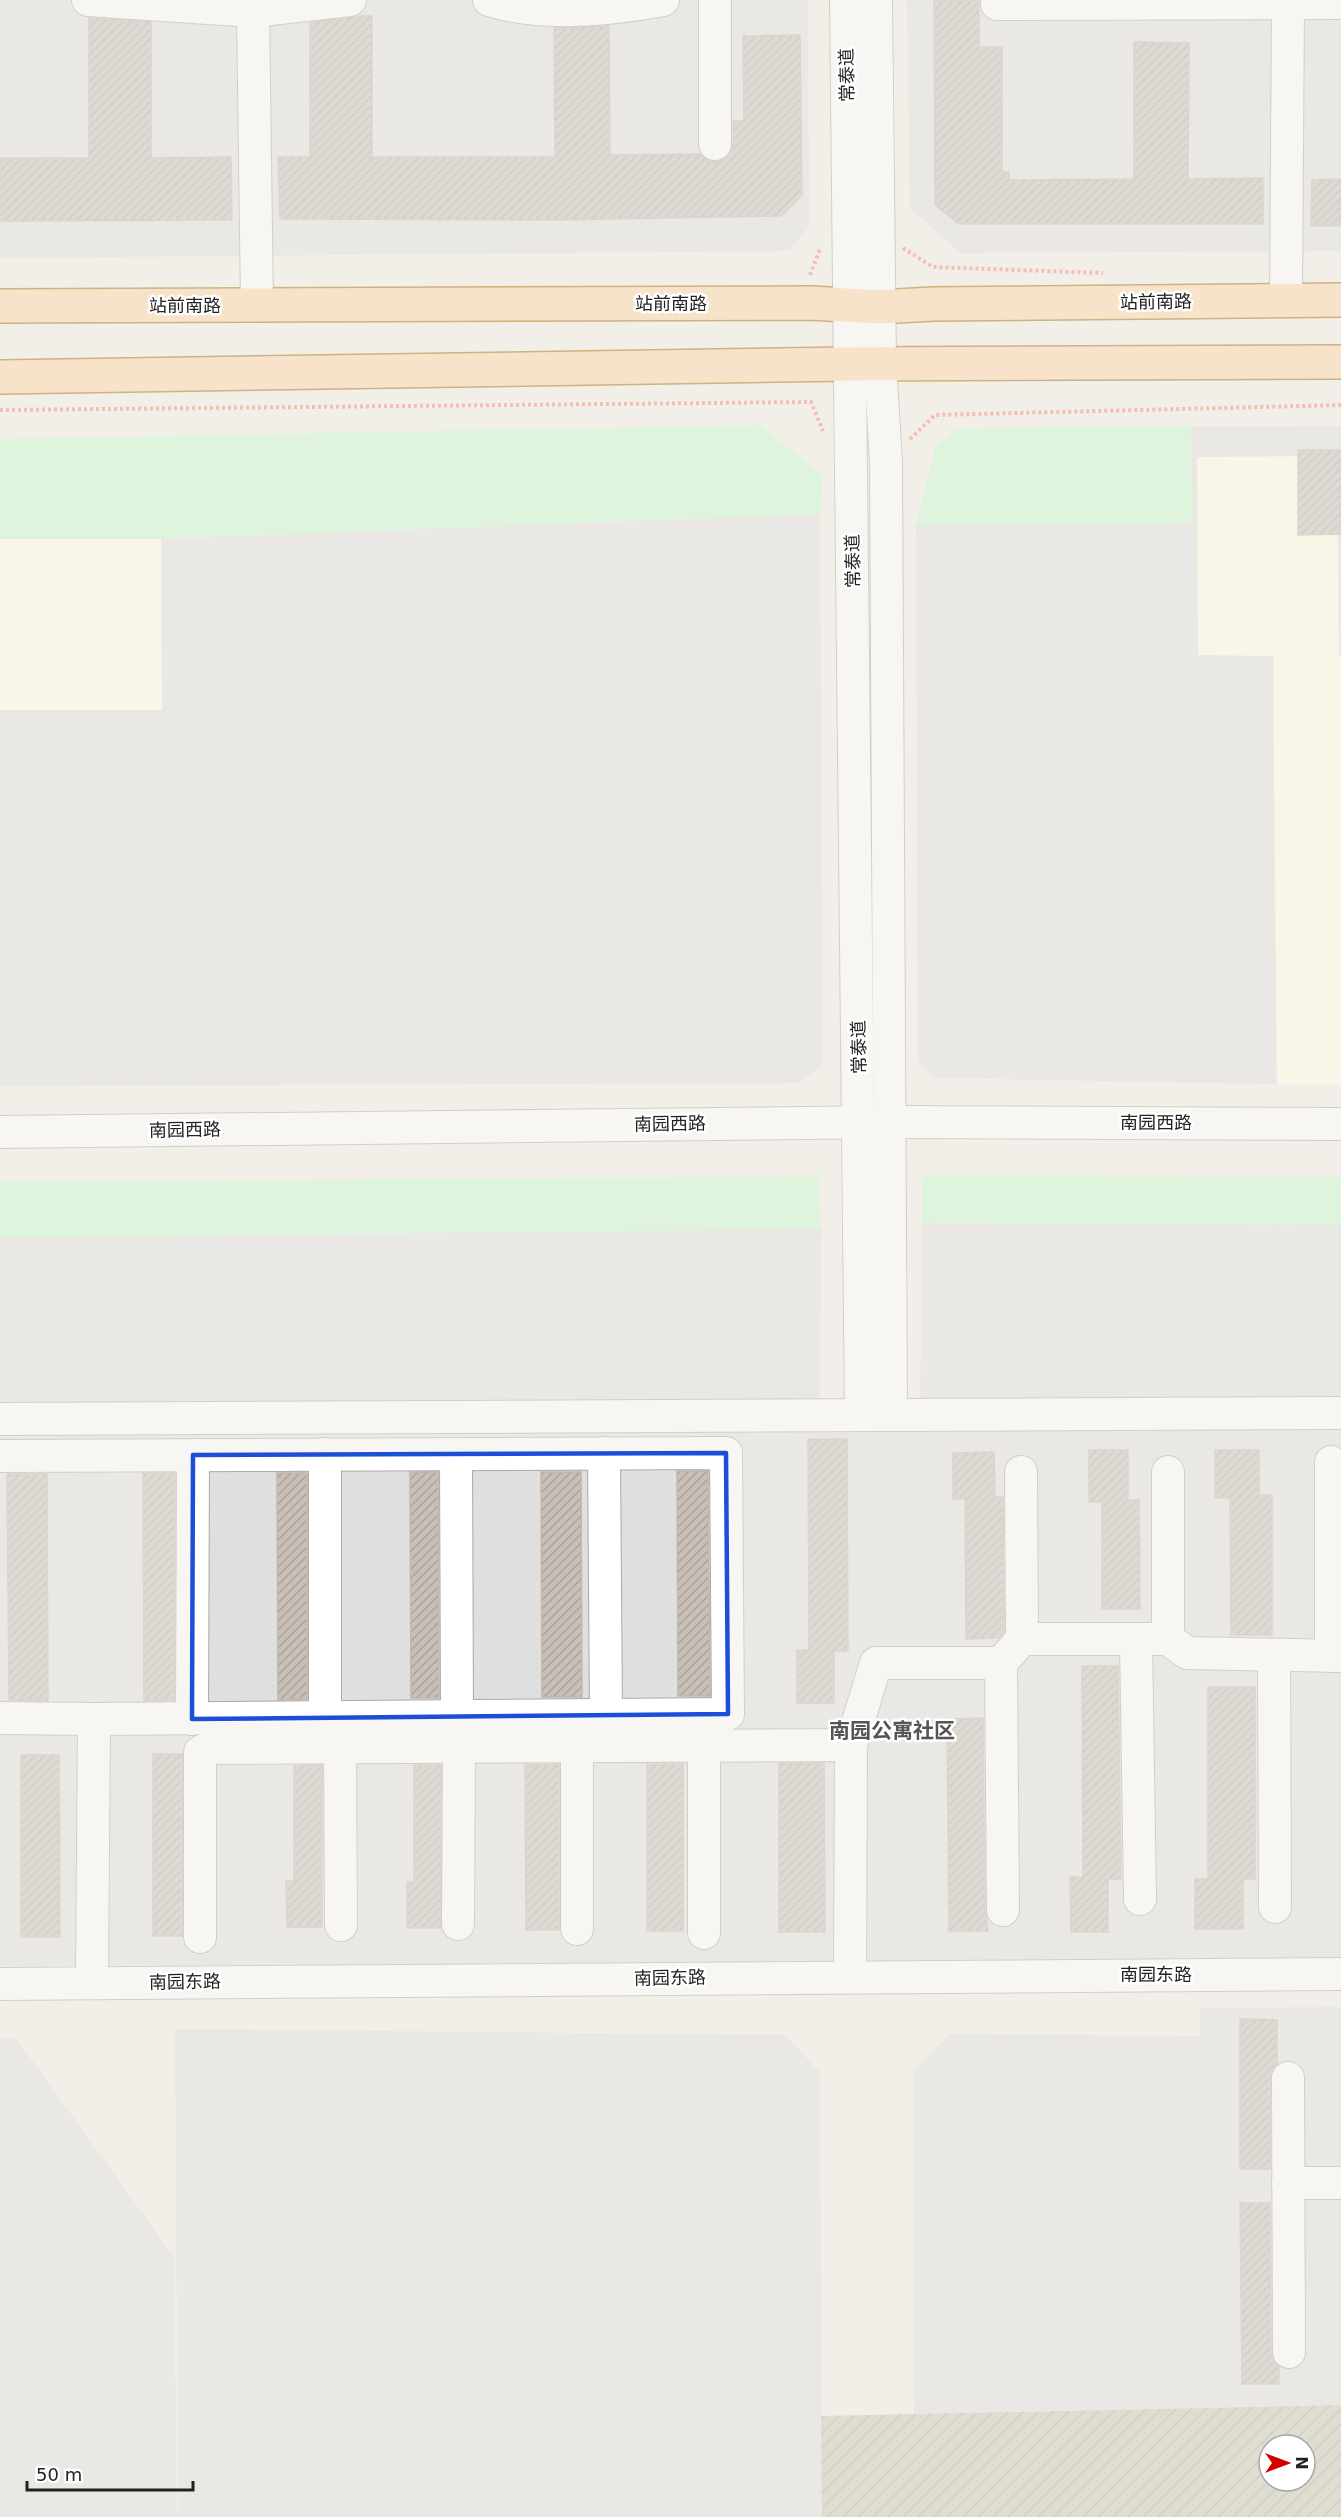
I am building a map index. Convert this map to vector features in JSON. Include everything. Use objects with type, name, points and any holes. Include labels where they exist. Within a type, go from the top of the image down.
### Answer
[{"type":"main road","name":"站前南路","points":[[0,306],[811,303],[863,306],[1341,300]]},
{"type":"main road","points":[[0,377],[865,364],[1341,362]]},
{"type":"street","points":[[88,0],[253,11],[350,0]]},
{"type":"street","points":[[489,0],[504,5],[565,10],[663,0]]},
{"type":"street","points":[[715,0],[715,144]]},
{"type":"street","name":"常泰道","points":[[846,0],[849,234],[863,306],[865,364],[859,1122],[876,1415]]},
{"type":"street","name":"常泰道","points":[[863,306],[879,232],[876,0]]},
{"type":"street","points":[[997,0],[997,4],[1341,3]]},
{"type":"street","points":[[1286,300],[1288,3]]},
{"type":"street","points":[[253,11],[257,305]]},
{"type":"street","name":"常泰道","points":[[865,364],[886,462],[890,1122],[876,1415]]},
{"type":"street","name":"南园西路","points":[[0,1132],[859,1122],[1341,1124]]},
{"type":"street","points":[[0,1419],[1341,1413]]},
{"type":"street","points":[[604,1453],[606,1715]]},
{"type":"street","points":[[0,1456],[726,1453],[728,1714],[606,1715],[340,1746],[208,1748],[200,1752],[200,1937]]},
{"type":"street","points":[[325,1454],[325,1717]]},
{"type":"street","points":[[456,1454],[458,1924]]},
{"type":"street","points":[[192,1719],[193,1455]]},
{"type":"street","points":[[1022,1639],[1168,1639],[1187,1653],[1336,1656],[1331,1462]]},
{"type":"street","points":[[1003,1910],[1000,1663],[1022,1639],[1021,1472]]},
{"type":"street","points":[[1168,1472],[1168,1639]]},
{"type":"street","points":[[1136,1639],[1140,1899]]},
{"type":"street","points":[[1274,1655],[1275,1907]]},
{"type":"street","points":[[850,1976],[851,1745],[876,1664],[1000,1663]]},
{"type":"street","points":[[0,1718],[325,1717],[577,1746],[851,1745]]},
{"type":"street","points":[[93,1983],[94,1719]]},
{"type":"street","points":[[340,1746],[340,1925]]},
{"type":"street","points":[[577,1746],[577,1929]]},
{"type":"street","points":[[704,1746],[704,1933]]},
{"type":"street","name":"南园东路","points":[[0,1984],[1341,1974]]},
{"type":"street","points":[[1288,2078],[1288,2352]]},
{"type":"street","points":[[1288,2183],[1341,2183]]},
{"type":"path","points":[[879,232],[933,267],[1110,273]]},
{"type":"path","points":[[0,410],[811,402],[827,442]]},
{"type":"path","points":[[886,462],[935,416],[1341,405]]},
{"type":"highlighted area","points":[[726,1453],[728,1714],[192,1719],[193,1455]]},
{"type":"shaded area","points":[[0,0],[808,0],[809,227],[789,251],[0,258]]},
{"type":"shaded area","points":[[907,0],[1341,0],[1341,251],[960,253],[910,208]]},
{"type":"shaded area","points":[[1341,426],[1341,656],[1273,656],[1277,1084],[935,1078],[918,1061],[916,525],[1190,523],[1191,427]]},
{"type":"shaded area","points":[[1337,456],[1339,655],[1341,656],[1341,1085],[1277,1084],[1273,656],[1198,655],[1197,457]]},
{"type":"shaded area","points":[[820,514],[823,1064],[799,1083],[0,1086],[0,710],[161,710],[161,539]]},
{"type":"shaded area","points":[[0,539],[161,539],[162,710],[0,710]]},
{"type":"shaded area","points":[[922,1223],[1341,1225],[1341,1960],[0,1966],[0,1237],[821,1229],[820,1430],[920,1427]]},
{"type":"shaded area","points":[[1341,2007],[1341,2405],[914,2414],[913,2072],[950,2034],[1200,2036],[1200,2008]]},
{"type":"shaded area","points":[[175,2029],[785,2035],[820,2072],[822,2517],[178,2517]]},
{"type":"shaded area","points":[[0,2038],[16,2038],[174,2257],[177,2517],[0,2517]]},
{"type":"shaded area","points":[[1341,2405],[1341,2517],[822,2517],[821,2416]]},
{"type":"green space","points":[[760,425],[823,476],[820,514],[161,539],[0,539],[0,439]]},
{"type":"green space","points":[[1191,426],[1192,523],[916,525],[936,447],[957,428]]},
{"type":"green space","points":[[923,1175],[1341,1177],[1341,1225],[922,1223]]},
{"type":"green space","points":[[819,1176],[821,1229],[0,1238],[0,1182]]},
{"type":"building","points":[[979,0],[979,47],[1002,47],[1002,172],[1009,172],[1009,180],[1134,179],[1134,42],[1189,43],[1188,179],[1263,178],[1263,224],[959,224],[935,205],[934,1]]},
{"type":"building","points":[[372,16],[372,157],[555,157],[554,28],[609,26],[610,155],[700,154],[714,162],[723,160],[730,153],[733,145],[733,121],[744,121],[743,36],[800,35],[802,195],[781,216],[557,220],[280,219],[278,157],[310,157],[310,23]]},
{"type":"building","points":[[89,18],[151,22],[151,158],[231,157],[232,220],[0,221],[0,158],[89,158]]},
{"type":"building","points":[[1341,179],[1341,226],[1311,226],[1312,180]]},
{"type":"building","points":[[1298,450],[1341,450],[1341,534],[1298,535]]},
{"type":"building","points":[[808,1439],[847,1439],[848,1651],[834,1651],[834,1703],[797,1703],[797,1650],[809,1650]]},
{"type":"building","points":[[1089,1450],[1128,1450],[1128,1500],[1139,1500],[1140,1609],[1102,1609],[1102,1502],[1089,1502]]},
{"type":"building","points":[[1215,1450],[1259,1450],[1259,1495],[1272,1495],[1272,1635],[1231,1635],[1230,1498],[1215,1498]]},
{"type":"building","points":[[994,1452],[995,1497],[1003,1497],[1004,1632],[999,1638],[966,1639],[965,1499],[953,1499],[953,1453]]},
{"type":"building","points":[[677,1471],[708,1471],[710,1696],[678,1696]]},
{"type":"building","points":[[410,1472],[438,1472],[439,1698],[411,1698]]},
{"type":"building","points":[[541,1472],[581,1472],[582,1697],[542,1697]]},
{"type":"building","points":[[143,1473],[175,1473],[174,1700],[144,1701]]},
{"type":"building","points":[[277,1473],[307,1473],[307,1699],[278,1700]]},
{"type":"building","points":[[7,1474],[47,1474],[48,1701],[9,1700]]},
{"type":"building","points":[[1082,1666],[1118,1666],[1121,1879],[1108,1879],[1108,1932],[1071,1932],[1070,1877],[1083,1877]]},
{"type":"building","points":[[1208,1687],[1255,1687],[1255,1879],[1243,1879],[1243,1929],[1195,1929],[1195,1879],[1208,1879]]},
{"type":"building","points":[[983,1718],[985,1910],[988,1931],[949,1931],[947,1719]]},
{"type":"building","points":[[153,1754],[182,1754],[182,1936],[153,1936]]},
{"type":"building","points":[[21,1755],[59,1755],[60,1937],[21,1937]]},
{"type":"building","points":[[779,1763],[824,1763],[825,1932],[779,1932]]},
{"type":"building","points":[[559,1764],[559,1930],[526,1930],[525,1765]]},
{"type":"building","points":[[647,1764],[683,1764],[683,1931],[647,1931]]},
{"type":"building","points":[[322,1765],[322,1927],[287,1927],[286,1881],[294,1881],[294,1766]]},
{"type":"building","points":[[414,1765],[441,1765],[441,1928],[407,1928],[407,1882],[414,1882]]},
{"type":"building","points":[[1240,2019],[1277,2020],[1277,2064],[1270,2078],[1270,2169],[1240,2169]]},
{"type":"building","points":[[1240,2203],[1270,2203],[1271,2352],[1273,2361],[1279,2367],[1279,2384],[1242,2384]]},
{"type":"district","name":"南园公寓社区","points":[[892,1731]]}]
